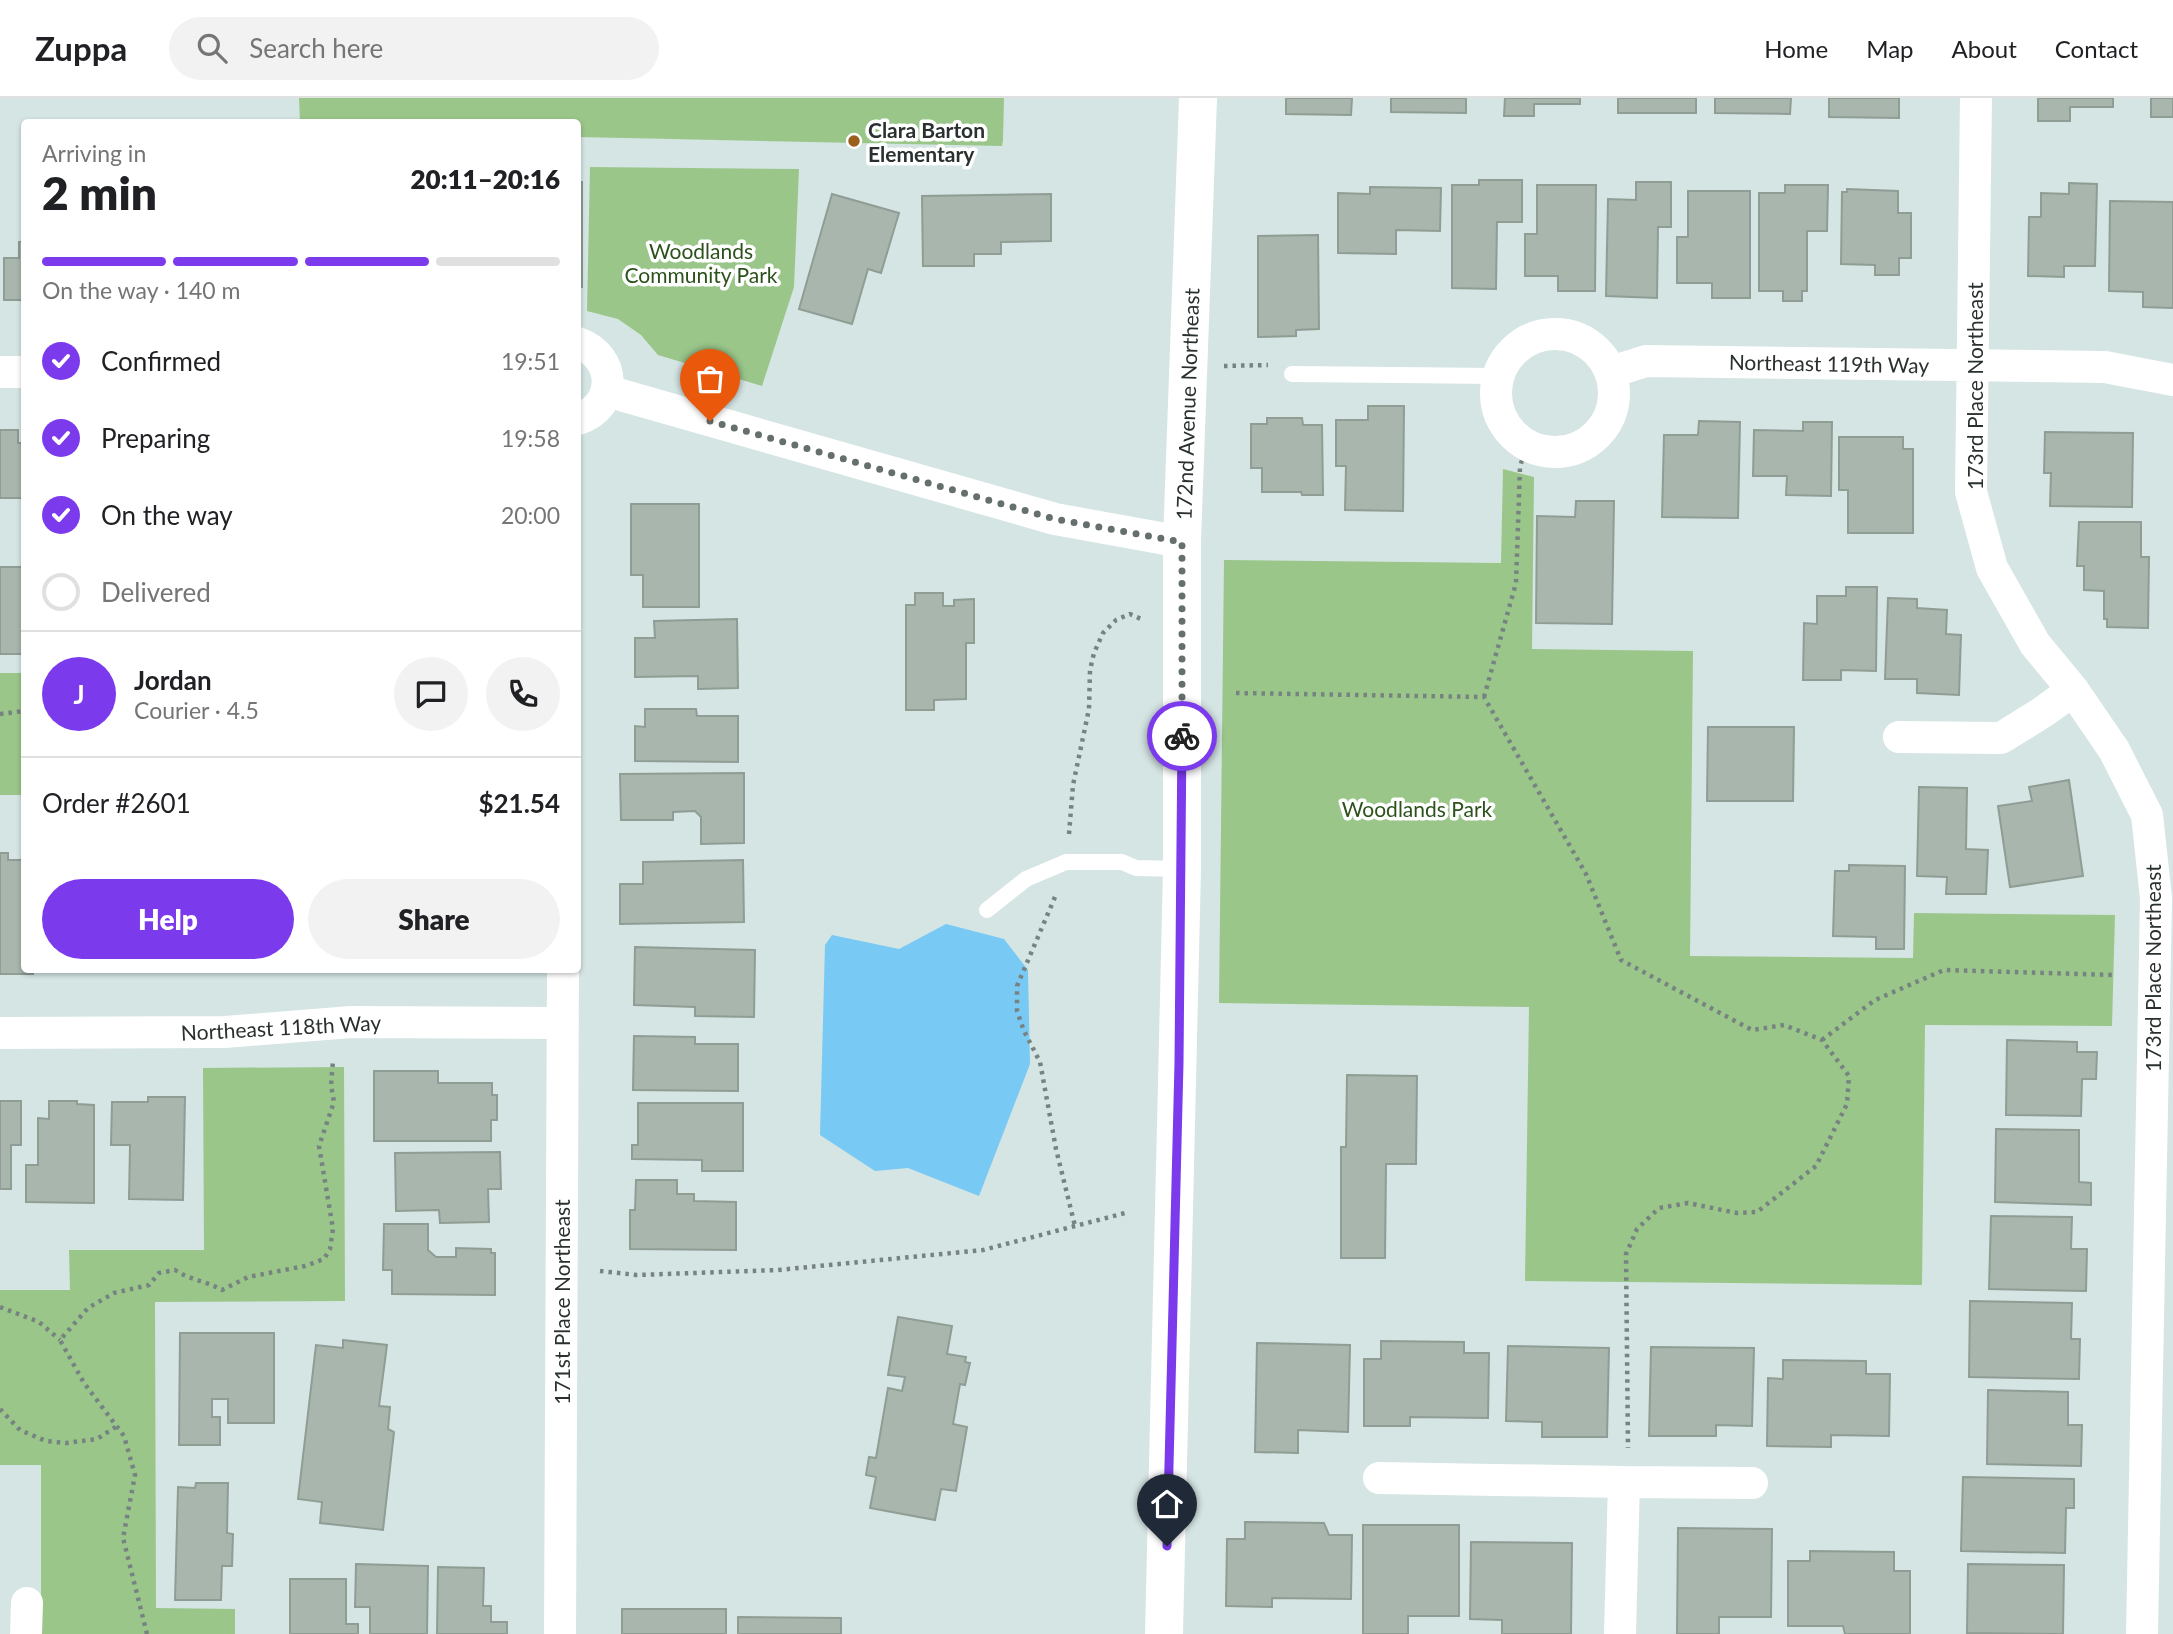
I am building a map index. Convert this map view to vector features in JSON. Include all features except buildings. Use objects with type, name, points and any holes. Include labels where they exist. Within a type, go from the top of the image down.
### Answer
[{"type":"street","name":"172nd Avenue Northeast","points":[[1164,1634],[1182,869],[1182,542],[1198,98]]},
{"type":"street","name":"173rd Place Northeast","points":[[1976,98],[1971,492],[1992,568],[2035,644],[2073,690],[2114,750],[2147,815],[2156,898],[2162,1166],[2142,1634]]},
{"type":"street","points":[[1553,333],[1572,335],[1589,344],[1602,356],[1611,372],[1615,392],[1612,412],[1602,430],[1586,444],[1567,452],[1546,452],[1526,445],[1510,432],[1500,414],[1496,394],[1498,376],[1506,359],[1519,345],[1535,337],[1553,333]]},
{"type":"street","points":[[581,344],[598,355],[605,366],[608,379],[607,391],[601,403],[581,418]]},
{"type":"street","name":"Northeast 119th Way","points":[[1611,372],[1646,361],[1973,365],[2105,367],[2173,380]]},
{"type":"street","points":[[0,372],[21,372]]},
{"type":"street","points":[[607,391],[1055,519],[1182,542]]},
{"type":"street","points":[[1899,737],[2001,738],[2073,690]]},
{"type":"street","name":"171st Place Northeast","points":[[560,1634],[563,973]]},
{"type":"street","name":"Northeast 118th Way","points":[[0,1033],[225,1032],[351,1022],[563,1023]]},
{"type":"street","points":[[1379,1478],[1752,1483]]},
{"type":"street","points":[[1620,1634],[1624,1482]]},
{"type":"lane","points":[[1292,374],[1498,376]]},
{"type":"lane","points":[[986,910],[1026,879],[1066,862],[1122,862],[1136,868],[1182,869]]},
{"type":"path","points":[[1189,367],[1272,365],[1292,374]]},
{"type":"path","points":[[1526,445],[1520,467],[1516,583],[1484,696],[1586,874],[1621,960],[1752,1030],[1784,1025],[1822,1040],[1849,1076],[1847,1104],[1816,1166],[1757,1212],[1737,1213],[1688,1203],[1658,1208],[1637,1229],[1626,1254],[1628,1448],[1624,1482]]},
{"type":"path","points":[[1075,1226],[1056,1149],[1040,1062],[1017,1011],[1017,986],[1065,875],[1073,785],[1090,709],[1090,670],[1094,653],[1103,633],[1116,620],[1130,614],[1141,619]]},
{"type":"path","points":[[1236,693],[1484,696]]},
{"type":"path","points":[[0,714],[21,711]]},
{"type":"path","points":[[1822,1040],[1875,1000],[1944,970],[2116,975]]},
{"type":"path","points":[[60,1340],[88,1308],[114,1293],[149,1285],[159,1273],[175,1270],[190,1279],[206,1281],[222,1290],[248,1277],[305,1266],[324,1259],[330,1249],[333,1229],[319,1146],[334,1102],[331,1084],[333,1061]]},
{"type":"path","points":[[600,1271],[637,1275],[778,1270],[983,1251],[1129,1212]]},
{"type":"path","points":[[0,1307],[39,1322],[60,1340],[84,1383],[124,1436],[135,1475],[123,1538],[146,1634]]},
{"type":"path","points":[[0,1409],[20,1430],[46,1441],[66,1443],[97,1439],[117,1426]]},
{"type":"green space","points":[[299,98],[1004,98],[1002,146],[581,137],[581,119],[300,119]]},
{"type":"green space","name":"Woodlands Community Park","points":[[590,167],[799,169],[794,287],[762,386],[658,355],[641,335],[618,319],[587,311]]},
{"type":"green space","name":"Woodlands Park","points":[[1503,469],[1534,477],[1532,649],[1693,651],[1690,956],[1913,958],[1914,913],[2115,915],[2112,1026],[1925,1025],[1922,1285],[1525,1281],[1529,1007],[1219,1003],[1224,560],[1501,563]]},
{"type":"green space","points":[[0,673],[21,673],[21,795],[0,795]]},
{"type":"green space","points":[[344,1067],[345,1301],[155,1302],[156,1608],[235,1609],[235,1634],[41,1634],[41,1465],[0,1465],[0,1290],[70,1290],[69,1250],[204,1250],[203,1068]]},
{"type":"water","points":[[946,924],[1004,939],[1028,970],[1030,1064],[979,1196],[908,1168],[875,1171],[820,1135],[825,945],[832,935],[899,949]]},
{"type":"way so far","points":[[710,421],[1055,519],[1182,542],[1182,736]]},
{"type":"place","name":"Clara Barton Elementary","points":[[854,141]]},
{"type":"route","points":[[1167,1546],[1179,1063],[1182,736]]}]
